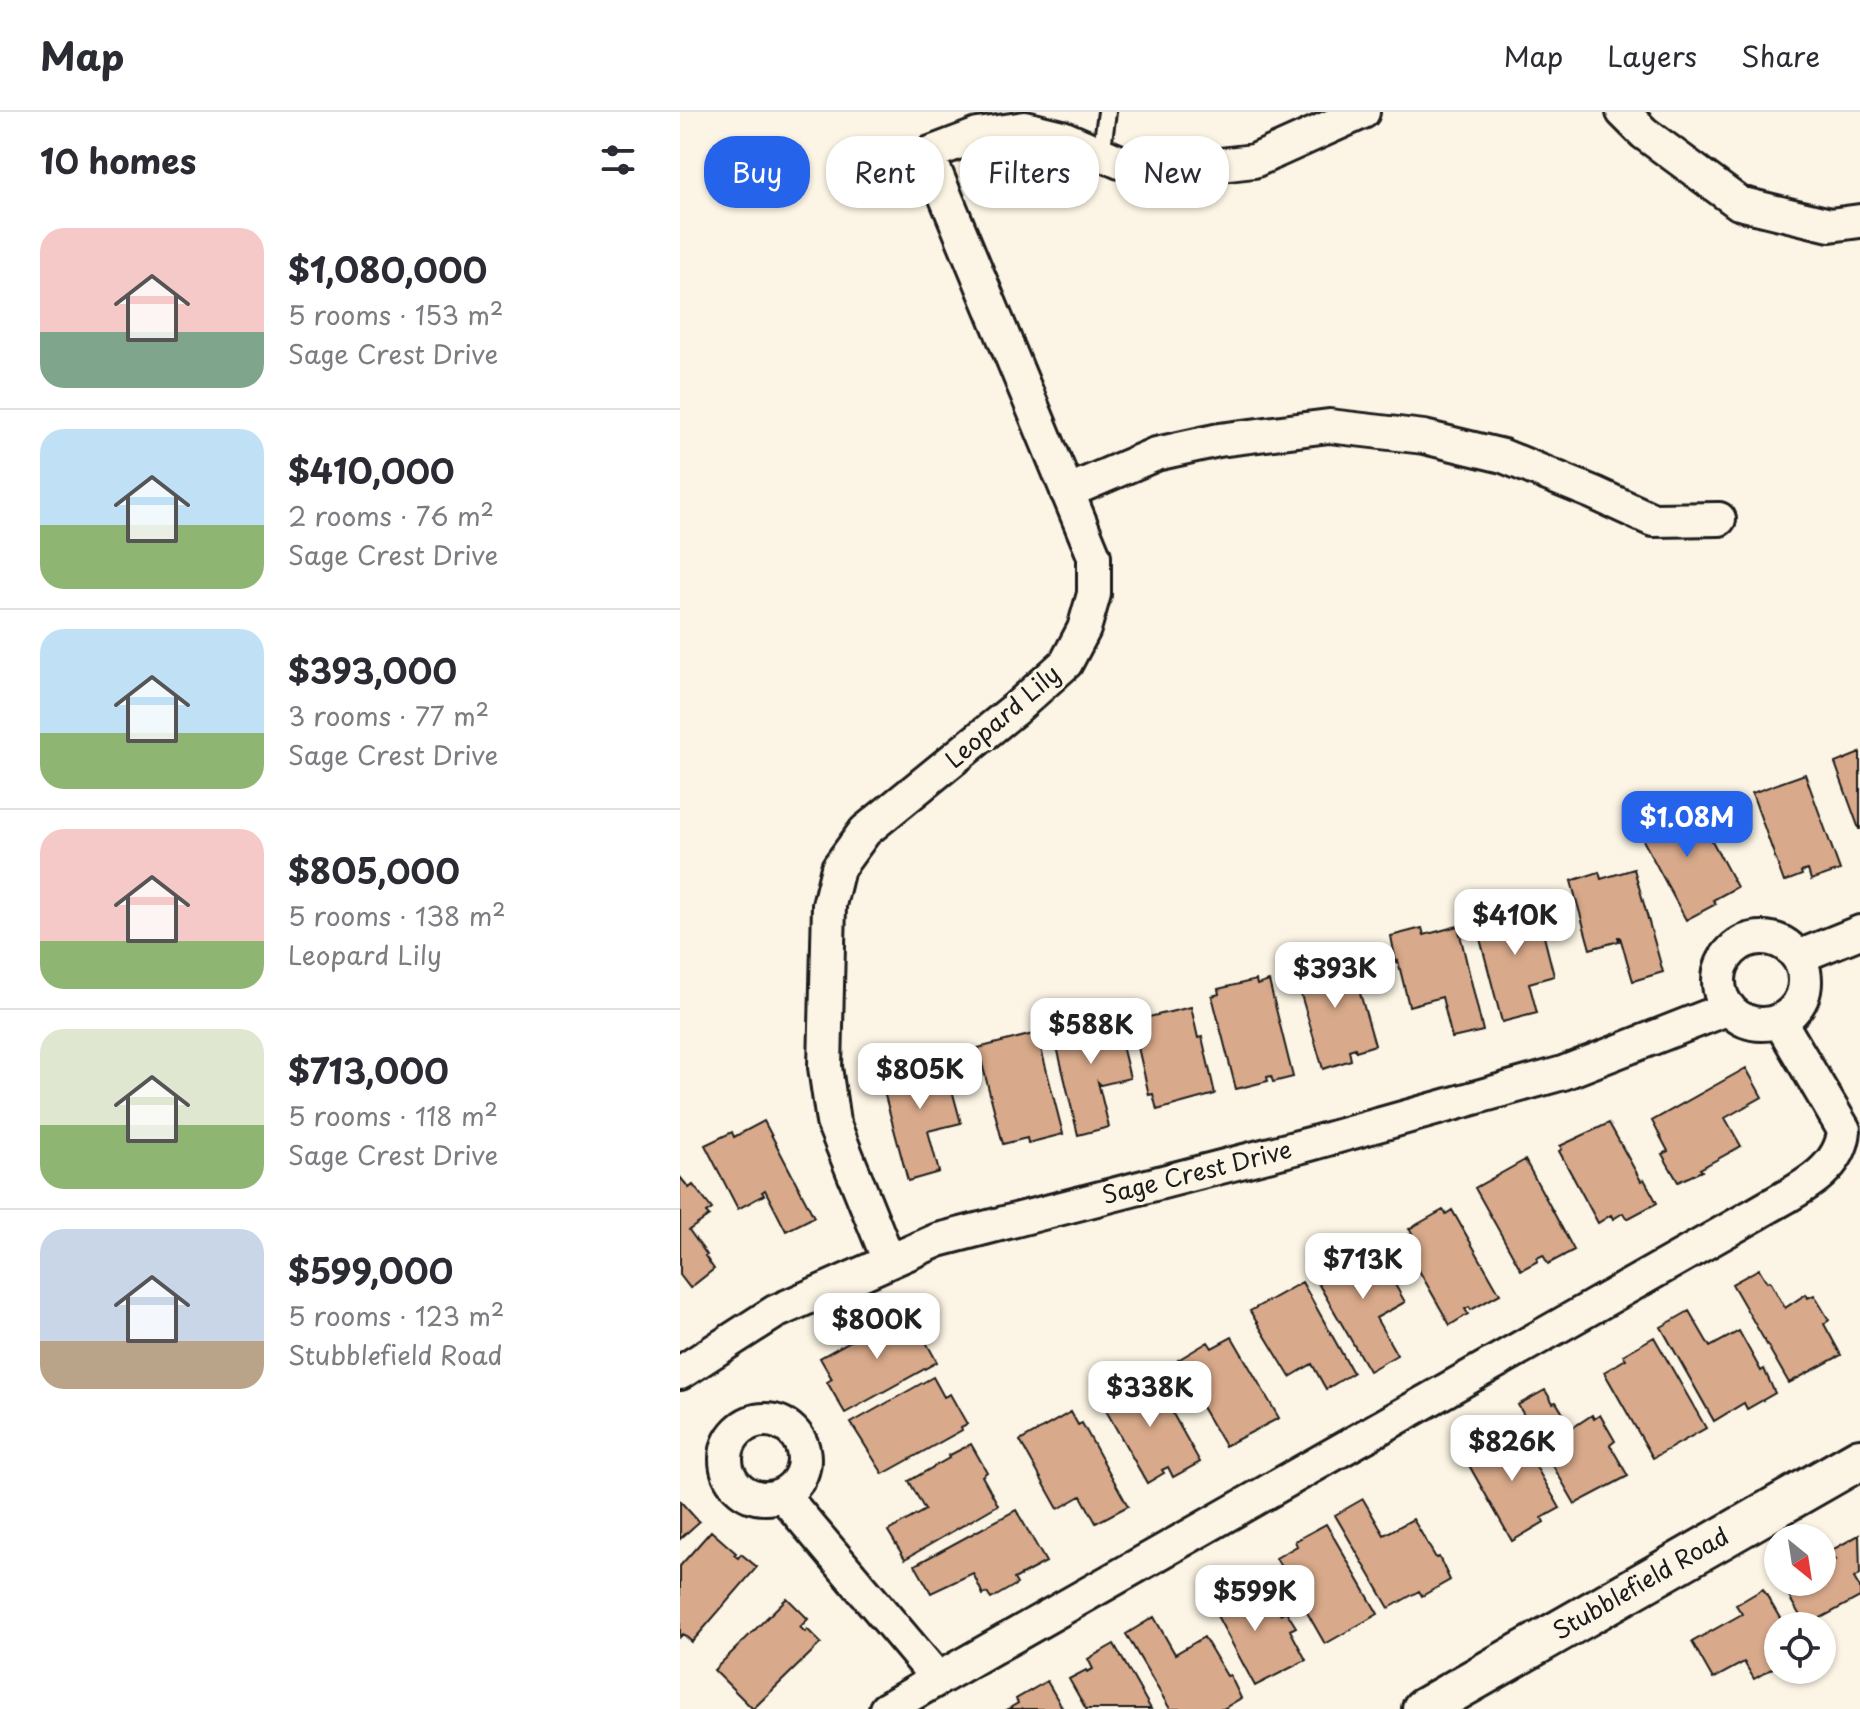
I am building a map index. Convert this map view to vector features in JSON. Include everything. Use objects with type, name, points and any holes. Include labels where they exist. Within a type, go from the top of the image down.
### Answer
[{"type":"street","points":[[1101,154],[1120,162],[1176,170],[1254,161],[1323,133],[1363,112]]},
{"type":"street","points":[[1623,112],[1644,133],[1739,203],[1830,225],[1860,221]]},
{"type":"street","name":"Leopard Lily","points":[[889,1261],[833,1122],[825,1067],[829,905],[838,868],[865,831],[1015,709],[1066,663],[1084,629],[1094,594],[1094,556],[928,154],[978,135],[1025,128],[1062,137],[1101,154]]},
{"type":"street","points":[[1067,492],[1156,454],[1219,440],[1329,426],[1424,437],[1503,456],[1653,520],[1719,519]]},
{"type":"street","points":[[1798,957],[1860,932]]},
{"type":"street","points":[[1749,939],[1777,940],[1798,957],[1804,970],[1803,994],[1797,1005],[1779,1020],[1752,1022],[1739,1017],[1729,1008],[1719,982],[1727,956],[1737,946],[1749,939]]},
{"type":"street","name":"Sage Crest Drive","points":[[680,1373],[775,1312],[938,1240],[1310,1144],[1563,1073],[1729,1008]]},
{"type":"street","points":[[886,1709],[1756,1214],[1828,1169],[1839,1154],[1844,1130],[1779,1020]]},
{"type":"street","name":"Stubblefield Road","points":[[1423,1709],[1860,1459]]},
{"type":"street","points":[[782,1494],[938,1679]]},
{"type":"lane","points":[[1101,154],[1107,112]]},
{"type":"building","points":[[1860,753],[1860,829],[1859,829],[1835,763]]},
{"type":"building","points":[[1805,774],[1840,870],[1811,880],[1808,870],[1784,882],[1752,793]]},
{"type":"building","points":[[1690,800],[1737,887],[1713,900],[1716,904],[1686,920],[1637,829]]},
{"type":"building","points":[[1634,869],[1663,972],[1633,981],[1620,937],[1619,941],[1590,949],[1571,881],[1599,872],[1601,879]]},
{"type":"building","points":[[1535,901],[1554,976],[1529,983],[1537,1013],[1502,1022],[1478,931],[1481,930],[1478,916]]},
{"type":"building","points":[[1458,926],[1483,1031],[1452,1038],[1442,997],[1409,1006],[1391,936],[1422,928],[1424,935]]},
{"type":"building","points":[[1349,955],[1375,1045],[1349,1050],[1351,1060],[1323,1069],[1294,971]]},
{"type":"building","points":[[1256,980],[1257,985],[1269,981],[1293,1077],[1273,1082],[1271,1076],[1267,1077],[1268,1081],[1236,1089],[1212,996],[1219,994],[1218,989]]},
{"type":"building","points":[[1191,1007],[1198,1038],[1202,1037],[1215,1094],[1157,1110],[1153,1094],[1149,1095],[1132,1021]]},
{"type":"building","points":[[1113,1009],[1130,1078],[1101,1085],[1098,1082],[1109,1127],[1078,1135],[1053,1030],[1085,1022],[1084,1016]]},
{"type":"building","points":[[1037,1033],[1063,1134],[1028,1143],[1027,1138],[1003,1144],[978,1048]]},
{"type":"building","points":[[943,1053],[961,1123],[928,1131],[939,1172],[908,1181],[880,1077],[914,1068],[912,1061]]},
{"type":"building","points":[[1746,1068],[1762,1097],[1725,1118],[1741,1146],[1678,1182],[1662,1154],[1668,1151],[1652,1121]]},
{"type":"building","points":[[764,1121],[814,1217],[786,1231],[765,1190],[762,1192],[764,1195],[738,1209],[705,1145],[732,1132],[734,1137]]},
{"type":"building","points":[[1609,1123],[1641,1181],[1644,1179],[1657,1203],[1627,1219],[1623,1213],[1613,1219],[1611,1215],[1598,1223],[1559,1151],[1562,1149],[1560,1146]]},
{"type":"building","points":[[1525,1160],[1574,1250],[1548,1264],[1543,1255],[1521,1270],[1475,1188]]},
{"type":"building","points":[[680,1177],[689,1188],[693,1185],[712,1209],[706,1213],[709,1216],[689,1230],[714,1269],[690,1288],[680,1275]]},
{"type":"building","points":[[1443,1210],[1446,1214],[1452,1210],[1500,1294],[1471,1310],[1469,1307],[1465,1309],[1468,1314],[1450,1325],[1401,1239],[1412,1233],[1409,1229]]},
{"type":"building","points":[[1370,1239],[1405,1302],[1376,1318],[1397,1355],[1369,1371],[1315,1278],[1345,1261],[1342,1255]]},
{"type":"building","points":[[1759,1269],[1767,1282],[1770,1281],[1785,1308],[1806,1294],[1808,1298],[1814,1295],[1829,1320],[1824,1324],[1841,1355],[1789,1383],[1732,1284]]},
{"type":"building","points":[[1302,1282],[1353,1373],[1326,1389],[1312,1364],[1290,1377],[1250,1311]]},
{"type":"building","points":[[908,1309],[937,1362],[845,1413],[827,1382],[832,1379],[820,1358]]},
{"type":"building","points":[[1689,1311],[1710,1347],[1739,1331],[1761,1371],[1764,1369],[1775,1393],[1747,1409],[1744,1403],[1714,1421],[1661,1327]]},
{"type":"building","points":[[1232,1337],[1279,1418],[1225,1446],[1179,1368],[1182,1366],[1178,1360],[1208,1342],[1212,1348]]},
{"type":"building","points":[[1654,1337],[1706,1428],[1653,1458],[1604,1372],[1626,1359],[1623,1355]]},
{"type":"building","points":[[1150,1373],[1200,1462],[1173,1477],[1168,1467],[1147,1483],[1100,1400]]},
{"type":"building","points":[[933,1377],[944,1397],[950,1394],[967,1424],[961,1427],[962,1430],[883,1474],[851,1423]]},
{"type":"building","points":[[1545,1390],[1572,1428],[1592,1415],[1594,1419],[1600,1415],[1615,1441],[1610,1445],[1628,1476],[1575,1504],[1518,1405]]},
{"type":"building","points":[[1071,1412],[1078,1425],[1082,1423],[1128,1506],[1096,1523],[1081,1496],[1058,1509],[1020,1441]]},
{"type":"building","points":[[1513,1427],[1560,1508],[1542,1518],[1544,1522],[1512,1541],[1470,1467],[1475,1464],[1465,1447],[1484,1436],[1487,1441]]},
{"type":"building","points":[[971,1444],[987,1472],[982,1476],[998,1505],[905,1559],[888,1531],[925,1510],[909,1481]]},
{"type":"building","points":[[1363,1499],[1384,1535],[1413,1519],[1436,1558],[1439,1557],[1450,1580],[1422,1596],[1419,1591],[1389,1608],[1335,1515]]},
{"type":"building","points":[[680,1501],[699,1522],[680,1539]]},
{"type":"building","points":[[1016,1510],[1046,1562],[1014,1579],[1017,1584],[991,1599],[987,1593],[983,1595],[973,1573],[931,1593],[915,1565]]},
{"type":"building","points":[[1326,1524],[1378,1614],[1325,1644],[1276,1558],[1297,1546],[1295,1541]]},
{"type":"building","points":[[711,1531],[736,1553],[734,1555],[738,1558],[741,1554],[757,1567],[692,1642],[683,1634],[680,1637],[680,1566]]},
{"type":"building","points":[[1859,1535],[1860,1574],[1854,1578],[1860,1588],[1860,1597],[1832,1612],[1798,1612],[1788,1596],[1836,1596],[1836,1548]]},
{"type":"building","points":[[1225,1575],[1233,1591],[1237,1588],[1251,1614],[1274,1602],[1280,1614],[1286,1611],[1296,1627],[1290,1630],[1306,1660],[1255,1686],[1202,1588]]},
{"type":"building","points":[[1763,1589],[1764,1596],[1767,1596],[1776,1612],[1764,1612],[1764,1673],[1754,1679],[1744,1662],[1713,1679],[1692,1642],[1742,1614],[1736,1605]]},
{"type":"building","points":[[787,1598],[808,1619],[800,1627],[805,1632],[807,1629],[821,1643],[753,1709],[714,1670]]},
{"type":"building","points":[[1154,1617],[1175,1654],[1204,1637],[1227,1676],[1230,1675],[1241,1698],[1223,1709],[1170,1709],[1126,1634]]},
{"type":"building","points":[[1114,1644],[1151,1709],[1086,1709],[1069,1679],[1093,1669],[1088,1659]]},
{"type":"building","points":[[1047,1681],[1063,1709],[1008,1709],[1018,1703],[1016,1699]]}]
